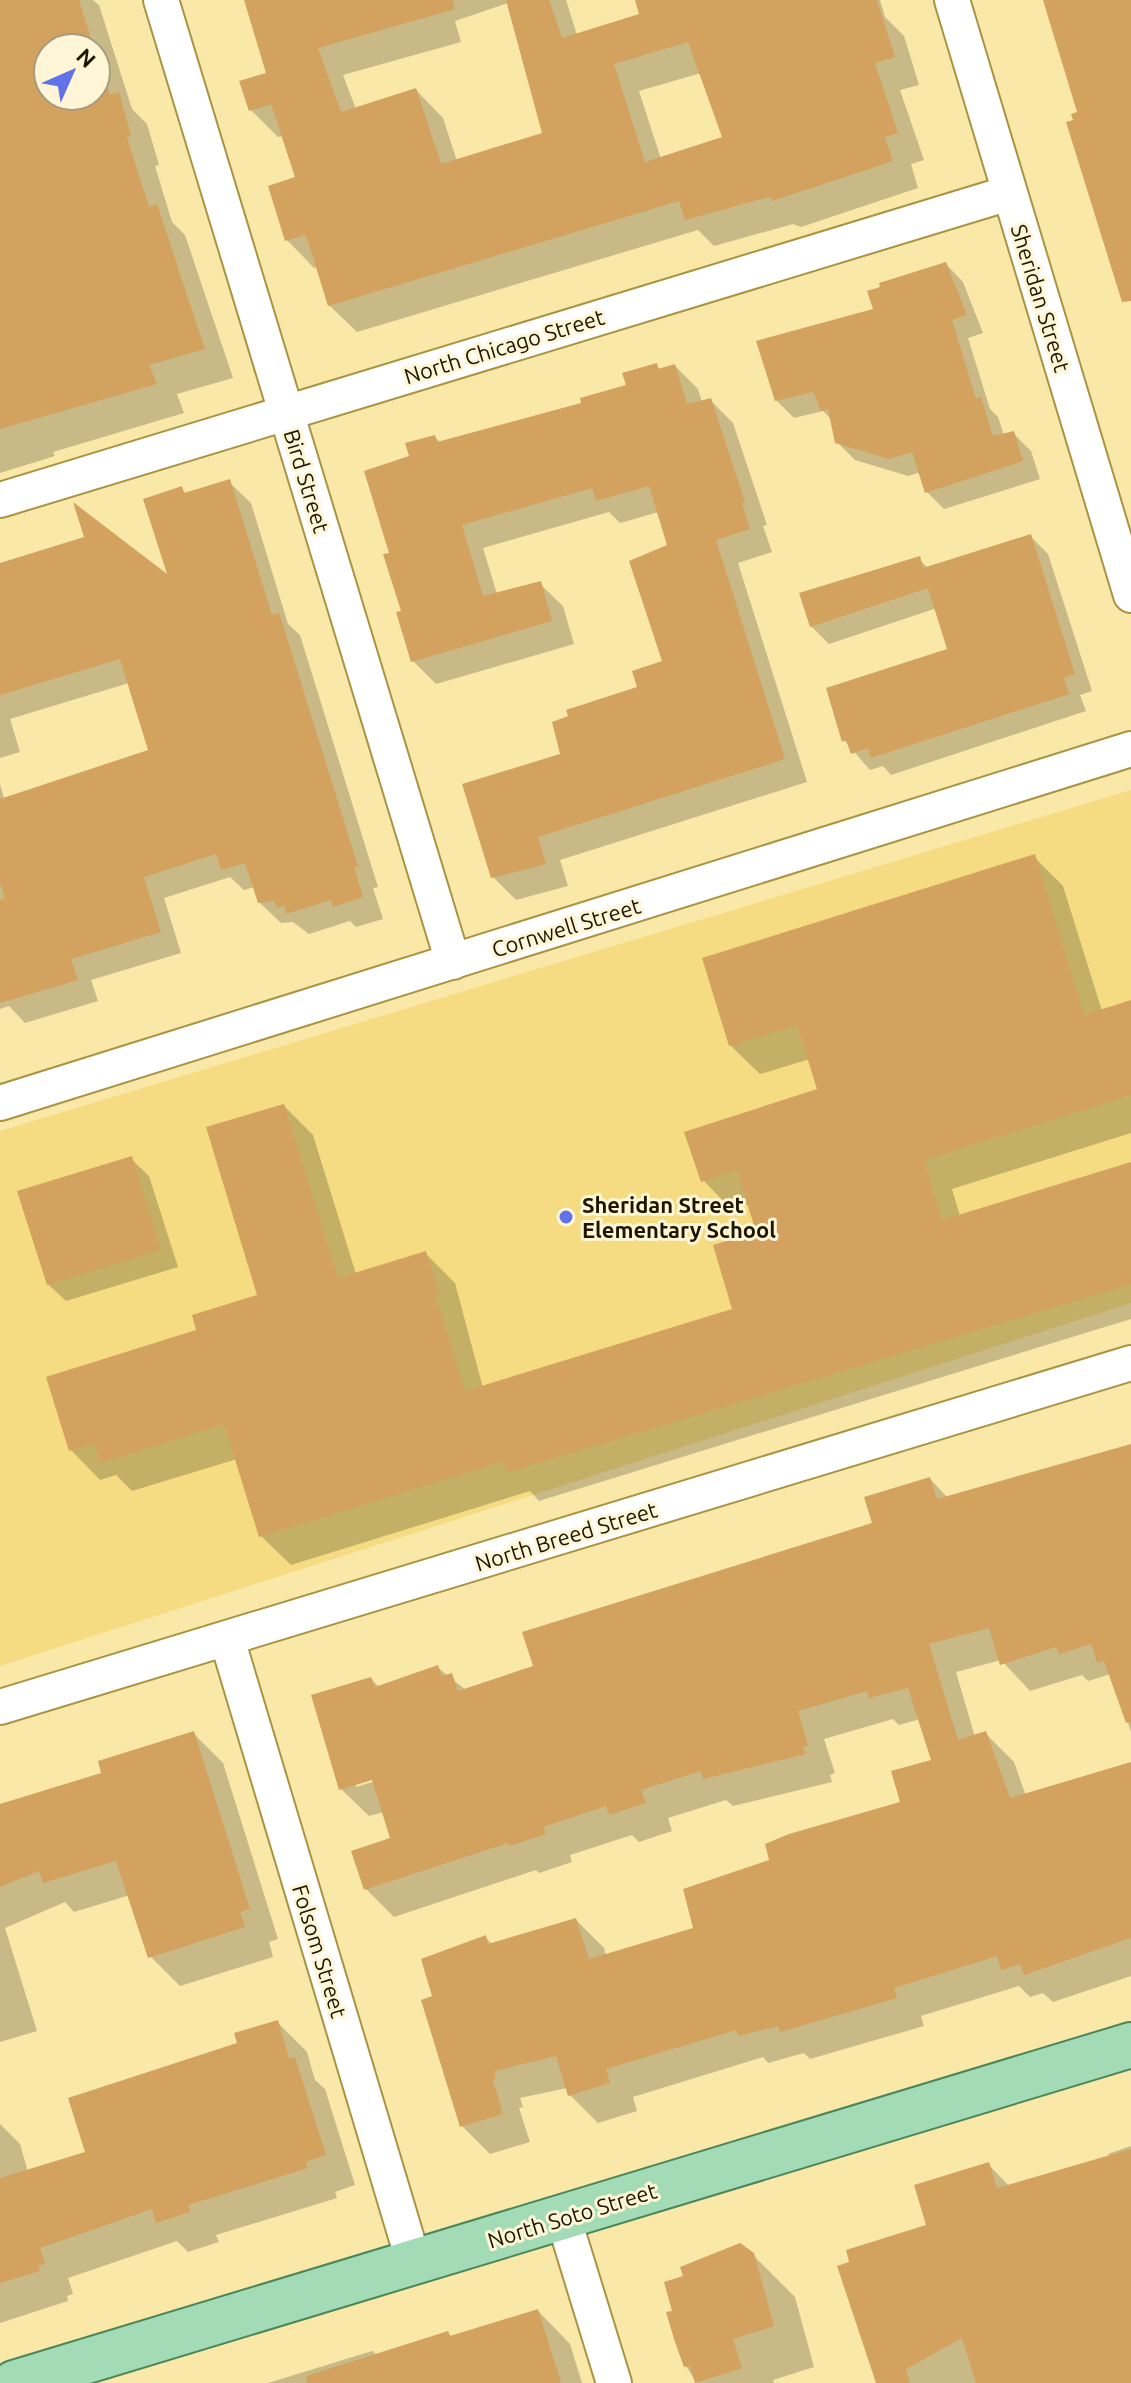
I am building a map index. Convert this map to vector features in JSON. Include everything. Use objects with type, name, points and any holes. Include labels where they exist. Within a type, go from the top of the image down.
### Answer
[{"type":"main road","name":"North Soto Street","points":[[14,2383],[1131,2045]]},
{"type":"street","name":"Bird Street","points":[[161,0],[453,962]]},
{"type":"street","name":"Sheridan Street","points":[[952,0],[1131,595]]},
{"type":"street","name":"North Chicago Street","points":[[0,500],[1009,193]]},
{"type":"street","name":"Cornwell Street","points":[[0,1103],[1131,749]]},
{"type":"street","name":"North Breed Street","points":[[0,1707],[1131,1363]]},
{"type":"street","name":"Folsom Street","points":[[227,1639],[414,2263]]},
{"type":"street","points":[[563,2217],[614,2383]]},
{"type":"shaded area","name":"Sheridan Street Elementary School","points":[[1131,790],[1131,1303],[0,1666],[0,1131]]},
{"type":"building","points":[[0,0],[79,0],[89,32],[32,32],[32,112],[112,112],[112,94],[119,92],[131,136],[127,137],[149,207],[157,204],[205,349],[149,365],[157,384],[0,429]]},
{"type":"building","points":[[244,0],[453,0],[455,9],[318,48],[341,112],[416,88],[441,164],[542,133],[506,0],[549,0],[562,38],[639,14],[635,0],[877,0],[895,57],[875,63],[898,133],[885,137],[893,161],[772,201],[771,197],[765,198],[685,220],[679,201],[328,306],[306,235],[285,241],[268,186],[295,177],[271,104],[249,111],[239,81],[266,73]],"holes":[[[688,42],[722,137],[645,162],[614,64]]]},
{"type":"building","points":[[1043,0],[1131,0],[1131,301],[1122,302],[1066,122],[1073,120],[1071,114],[1077,112]]},
{"type":"building","points":[[946,262],[967,315],[952,320],[976,399],[981,397],[993,436],[1014,431],[1023,461],[925,493],[912,452],[889,459],[835,443],[828,409],[820,411],[814,392],[775,401],[756,341],[873,309],[867,291],[880,287],[879,283]]},
{"type":"building","points":[[657,363],[658,369],[675,364],[687,404],[711,398],[745,502],[742,503],[750,529],[716,540],[785,759],[538,837],[546,864],[491,878],[462,784],[560,754],[552,722],[568,716],[566,710],[637,687],[632,671],[662,661],[629,561],[667,545],[649,486],[596,501],[592,488],[462,525],[483,596],[541,581],[552,621],[411,662],[396,612],[401,611],[383,554],[389,553],[364,471],[409,456],[405,443],[435,435],[437,442],[581,403],[580,398],[626,385],[622,373]]},
{"type":"building","points":[[230,479],[272,615],[279,612],[358,866],[354,867],[363,897],[333,907],[331,900],[286,914],[284,905],[277,908],[274,901],[258,903],[245,863],[221,870],[216,854],[144,877],[161,932],[71,959],[78,980],[0,1003],[0,900],[5,898],[0,883],[0,799],[148,750],[120,659],[0,695],[0,563],[84,537],[73,502],[167,574],[143,499],[182,486],[184,493]]},
{"type":"building","points":[[1031,534],[1075,674],[1064,678],[1069,694],[871,758],[868,748],[851,754],[846,740],[842,742],[826,688],[947,649],[928,588],[810,627],[799,593],[920,556],[923,568]]},
{"type":"building","points":[[1035,854],[1084,1015],[1131,1000],[1131,1095],[924,1160],[942,1220],[1131,1162],[1131,1284],[508,1472],[504,1461],[259,1537],[224,1424],[100,1463],[94,1444],[69,1451],[46,1377],[196,1330],[192,1315],[257,1295],[206,1127],[284,1104],[338,1278],[426,1251],[439,1294],[435,1295],[465,1391],[732,1309],[713,1245],[756,1232],[737,1170],[701,1182],[684,1132],[817,1089],[797,1025],[729,1046],[702,958]]},
{"type":"building","points":[[132,1156],[161,1250],[47,1285],[17,1191]]},
{"type":"building","points":[[1131,1444],[1131,1722],[1126,1723],[1104,1661],[1097,1663],[1091,1644],[1059,1654],[1056,1647],[1000,1665],[989,1628],[929,1644],[958,1740],[986,1731],[1010,1798],[1131,1762],[1131,1938],[1024,1975],[1020,1964],[1001,1970],[997,1956],[894,1988],[897,1998],[780,2032],[778,2026],[738,2036],[736,2030],[606,2069],[610,2083],[568,2096],[556,2056],[494,2071],[496,2079],[493,2080],[503,2114],[460,2127],[421,2000],[432,1996],[421,1959],[486,1935],[488,1944],[576,1918],[589,1959],[693,1928],[683,1889],[769,1860],[765,1844],[789,1834],[900,1802],[891,1771],[931,1760],[908,1688],[869,1698],[867,1691],[798,1711],[808,1745],[803,1747],[806,1754],[703,1779],[701,1771],[641,1790],[646,1803],[609,1815],[606,1806],[543,1827],[546,1834],[509,1846],[508,1843],[364,1890],[351,1851],[390,1838],[372,1780],[339,1790],[311,1695],[371,1677],[375,1687],[438,1665],[442,1676],[452,1673],[458,1691],[533,1666],[522,1632],[872,1523],[864,1497],[930,1477],[937,1499]]},
{"type":"building","points":[[194,1731],[250,1909],[240,1912],[245,1927],[148,1958],[116,1861],[43,1883],[39,1871],[0,1887],[0,1804],[101,1773],[98,1761]]},
{"type":"building","points":[[278,2020],[289,2058],[295,2057],[326,2155],[306,2162],[308,2168],[188,2205],[190,2212],[156,2223],[152,2209],[40,2248],[45,2264],[38,2266],[40,2271],[0,2283],[0,2178],[85,2152],[68,2098],[237,2043],[234,2033]]},
{"type":"building","points":[[1131,2149],[1131,2383],[976,2383],[962,2338],[906,2369],[910,2383],[876,2383],[837,2266],[849,2262],[846,2250],[926,2225],[914,2185],[989,2162],[997,2188]]},
{"type":"building","points":[[740,2243],[754,2253],[774,2326],[733,2339],[742,2368],[695,2383],[690,2366],[684,2367],[675,2342],[666,2312],[672,2311],[664,2282],[683,2276],[680,2267]]},
{"type":"building","points":[[538,2309],[561,2383],[307,2383],[306,2376],[448,2331],[450,2336]]},
{"type":"place","name":"Sheridan Street Elementary School","points":[[566,1217]]}]
